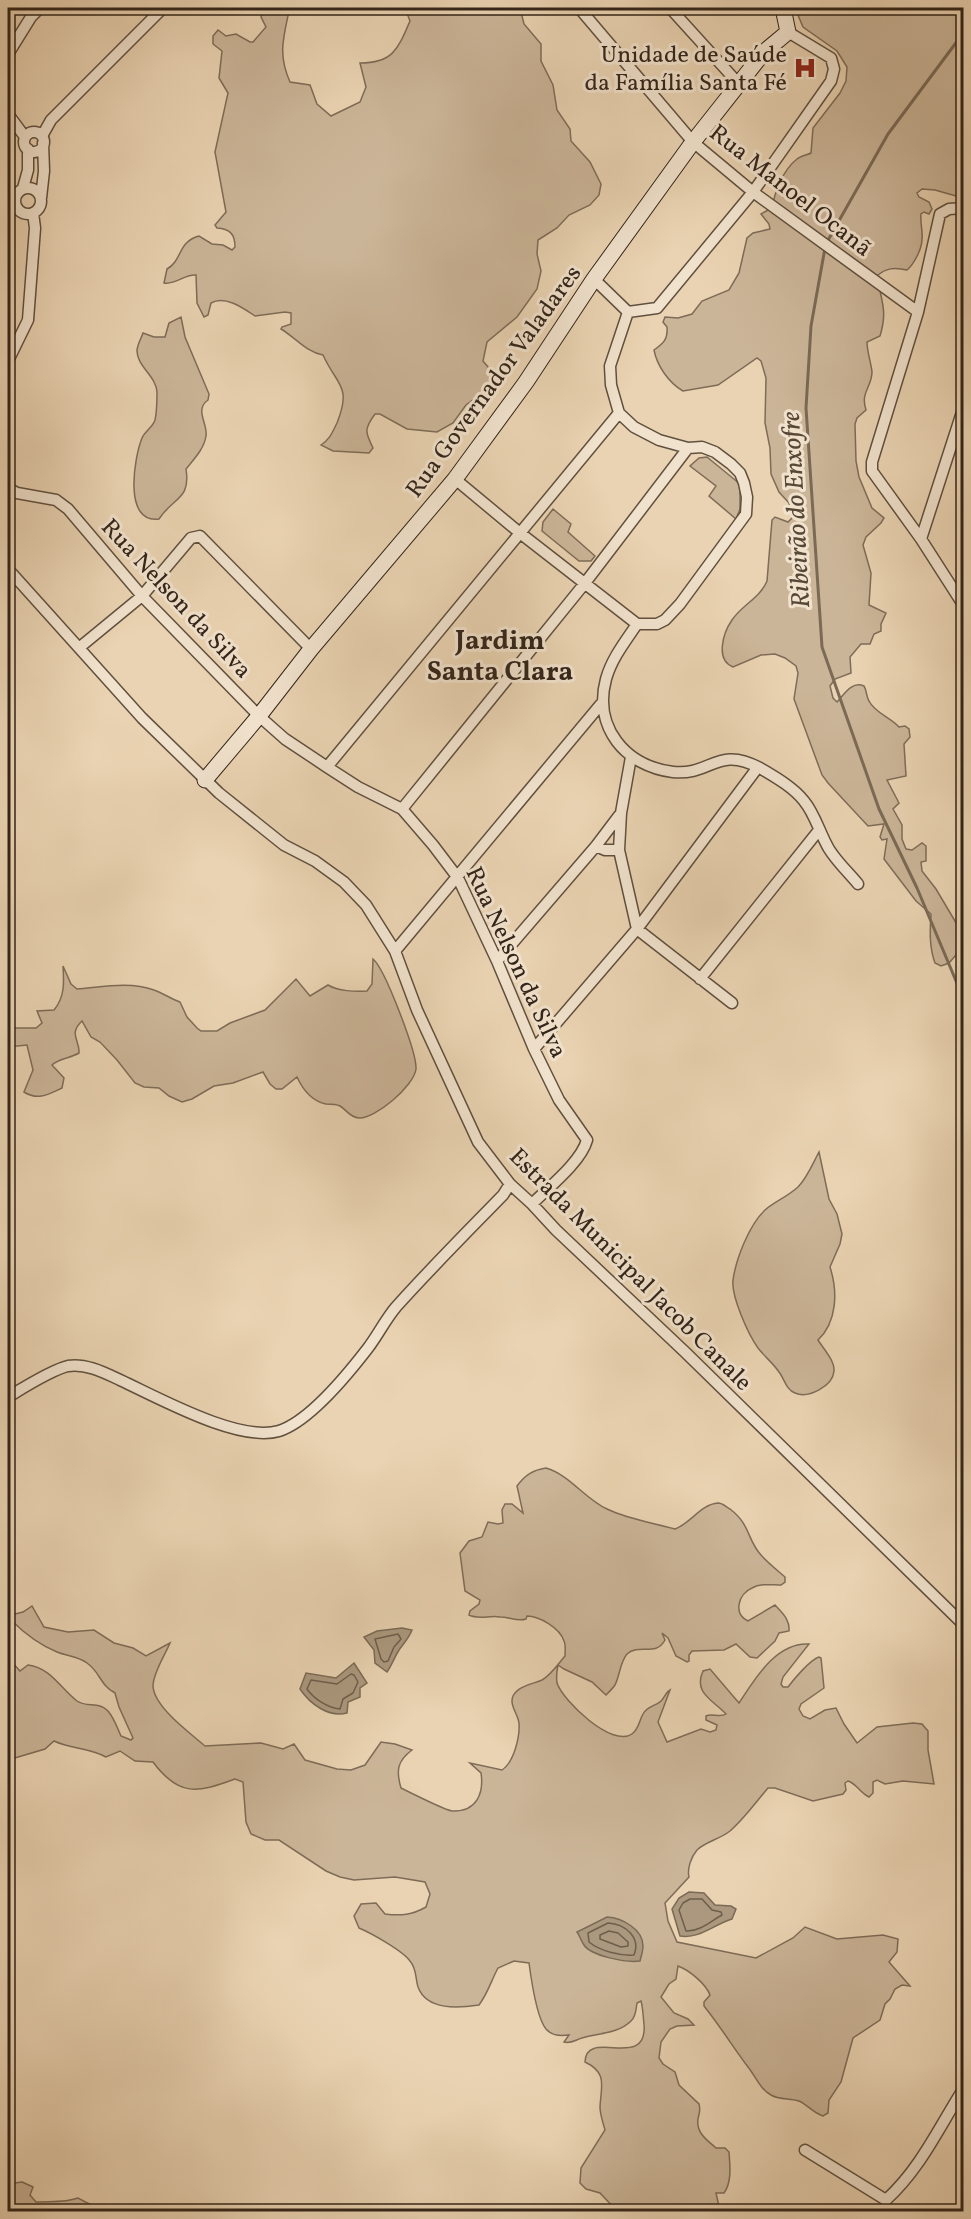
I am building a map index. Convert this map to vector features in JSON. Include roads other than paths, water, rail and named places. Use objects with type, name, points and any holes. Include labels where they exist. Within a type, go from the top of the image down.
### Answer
[{"type":"street","points":[[8,54],[40,8]]},
{"type":"street","points":[[28,149],[39,150],[51,120],[163,8]]},
{"type":"street","name":"Rua Manoel Ocanã","points":[[579,8],[693,142],[753,192],[918,312]]},
{"type":"street","points":[[670,8],[738,83]]},
{"type":"street","points":[[627,312],[657,308],[753,192],[831,81],[834,69],[831,58],[788,32],[783,8]]},
{"type":"street","name":"Rua Governador Valadares","points":[[205,780],[311,649],[455,479],[526,382],[594,279],[693,142],[764,52],[788,32]]},
{"type":"street","points":[[8,114],[25,137],[24,142],[28,149],[28,170],[23,189],[15,199],[16,208]]},
{"type":"street","points":[[16,208],[24,213],[33,213],[40,207],[44,171],[43,140],[33,132],[25,137]]},
{"type":"street","points":[[23,189],[32,188],[41,198]]},
{"type":"street","points":[[8,215],[16,208]]},
{"type":"street","points":[[963,208],[949,209],[940,214],[918,312],[872,462],[872,471],[921,539],[963,606]]},
{"type":"street","points":[[8,361],[28,320],[35,228],[33,213]]},
{"type":"street","points":[[594,279],[627,312]]},
{"type":"street","points":[[455,479],[637,624],[657,624],[665,620],[680,604],[746,514],[747,497],[740,473],[716,452],[702,447],[688,448],[659,440],[634,427],[619,413],[611,385],[609,366],[627,312]]},
{"type":"street","points":[[921,539],[963,406]]},
{"type":"street","points":[[327,766],[619,413]]},
{"type":"street","points":[[402,809],[585,583],[688,448]]},
{"type":"street","name":"Rua Nelson da Silva","points":[[8,489],[36,498],[56,500],[68,509],[142,596],[259,716],[285,739],[358,787],[402,809],[458,878],[559,1100],[587,1140],[585,1148],[577,1159],[532,1204]]},
{"type":"street","points":[[80,647],[142,596],[191,538],[200,536],[311,649]]},
{"type":"street","name":"Estrada Municipal Jacob Canale","points":[[8,569],[142,718],[205,780],[284,845],[315,861],[344,882],[366,904],[395,951],[417,1010],[478,1142],[510,1184],[963,1625]]},
{"type":"street","points":[[637,624],[614,658],[606,678],[601,704],[611,732],[619,746],[631,758],[673,772],[700,768],[728,758],[740,759],[759,768],[785,784],[804,801],[831,852],[858,884]]},
{"type":"street","points":[[395,951],[601,704]]},
{"type":"street","points":[[631,758],[621,813],[619,850],[637,929],[732,1003]]},
{"type":"street","points":[[534,1049],[637,929],[759,768]]},
{"type":"street","points":[[497,962],[596,846],[621,813]]},
{"type":"street","points":[[700,979],[819,830]]},
{"type":"street","points":[[596,846],[605,850],[619,850]]},
{"type":"street","points":[[8,1397],[69,1366],[93,1368],[193,1413],[236,1429],[279,1431],[310,1413],[329,1393],[367,1349],[394,1309],[503,1195],[510,1184]]},
{"type":"street","points":[[805,2150],[886,2200],[904,2184],[922,2159],[963,2088]]},
{"type":"water","points":[[402,1628],[412,1630],[387,1672],[375,1663],[374,1650],[364,1637],[377,1631]]},
{"type":"water","points":[[354,1663],[367,1683],[360,1688],[360,1697],[348,1702],[347,1713],[327,1712],[309,1700],[300,1689],[306,1673],[336,1678]]},
{"type":"water","points":[[689,1892],[704,1893],[715,1905],[731,1906],[736,1909],[732,1919],[700,1934],[680,1936],[672,1909],[679,1898]]},
{"type":"water","points":[[607,1917],[625,1922],[639,1934],[643,1946],[640,1961],[610,1958],[584,1945],[577,1932]]},
{"type":"waterway","name":"Ribeirão do Enxofre","points":[[827,242],[888,134],[964,32]]},
{"type":"waterway","name":"Ribeirão do Enxofre","points":[[825,248],[811,326],[806,408],[822,647],[879,809],[917,888],[964,1000]]},
{"type":"place","name":"Unidade de Saúde da Família Santa Fé","points":[[805,68]]},
{"type":"district","name":"Jardim Santa Clara","points":[[500,656]]}]
